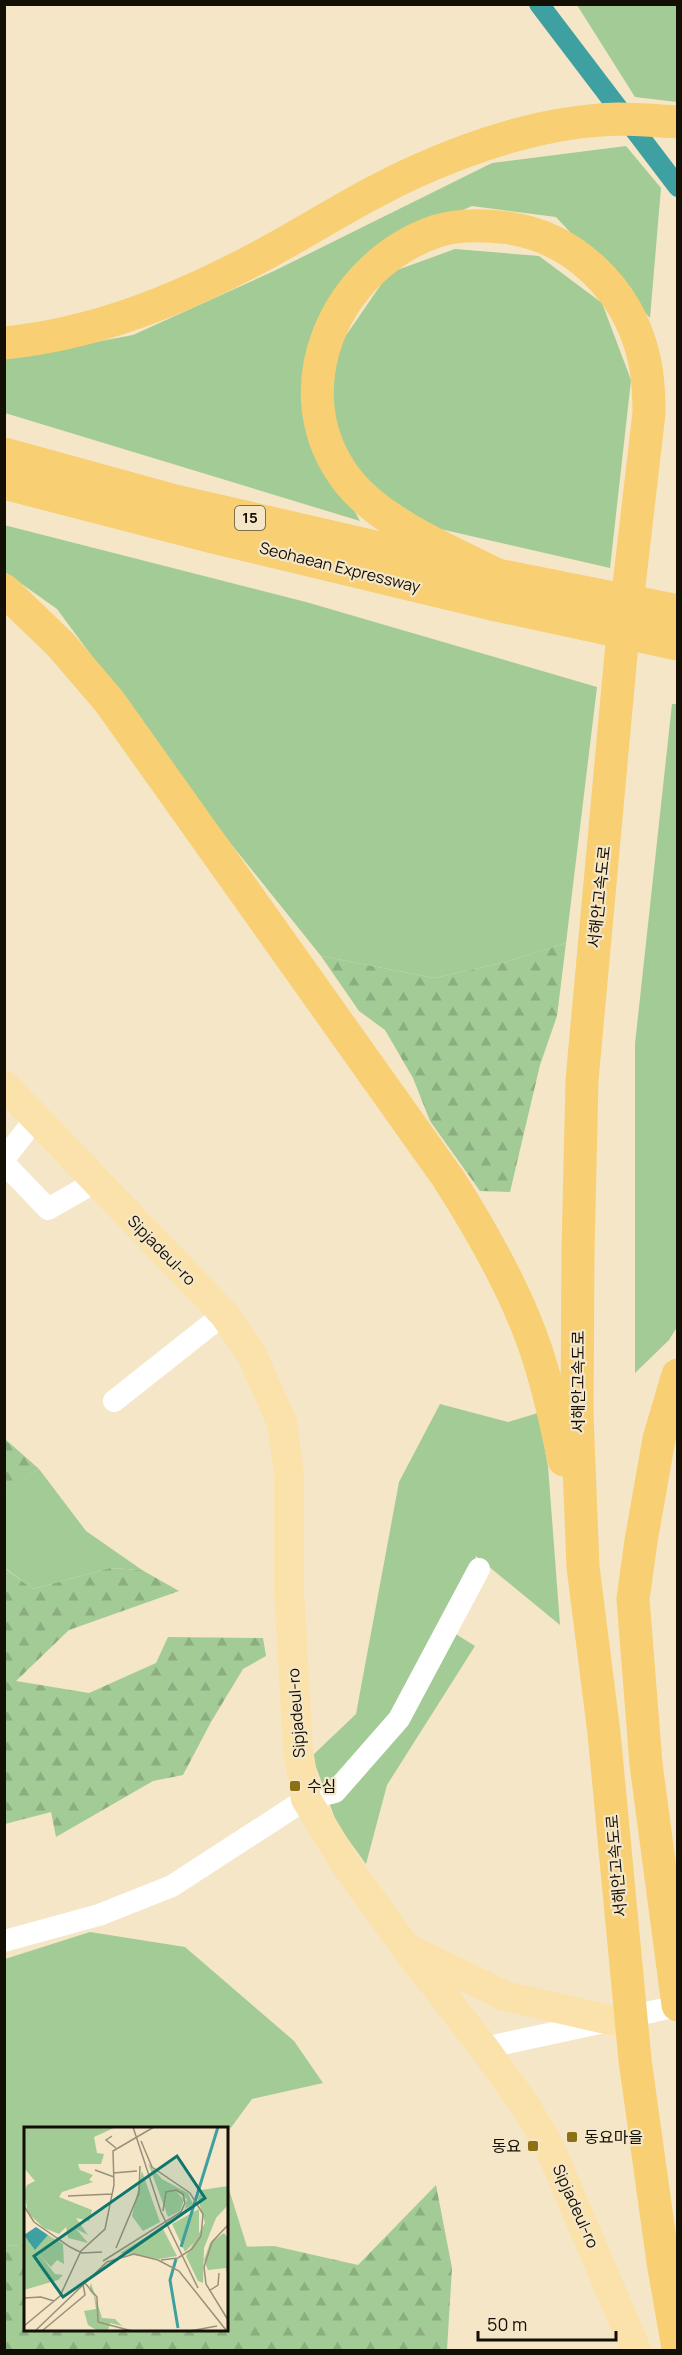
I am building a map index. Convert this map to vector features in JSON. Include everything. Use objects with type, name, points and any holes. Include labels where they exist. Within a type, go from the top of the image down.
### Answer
[{"type":"highway","points":[[4,343],[57,335],[110,322],[159,304],[261,256],[416,171],[476,147],[572,124],[618,119],[678,122]]},
{"type":"highway","name":"서해안고속도로","points":[[495,590],[379,509],[348,480],[327,441],[318,399],[317,378],[321,354],[340,310],[370,270],[390,254],[438,230],[490,225],[518,230],[558,244],[591,266],[608,283],[634,326],[644,355],[648,386],[649,413],[621,654],[582,1080],[577,1414],[583,1567],[604,1733],[625,1969],[663,2262],[678,2348]]},
{"type":"highway","name":"Seohaean Expressway","points":[[4,454],[495,590],[678,644]]},
{"type":"highway","name":"Seohaean Expressway","points":[[4,483],[213,537],[495,590],[678,610]]},
{"type":"highway","points":[[4,590],[62,645],[109,701],[448,1178],[476,1222],[506,1280],[531,1336],[568,1475],[583,1567]]},
{"type":"highway","points":[[678,1375],[659,1439],[640,1541],[633,1599],[646,1764],[670,1960],[678,2005]]},
{"type":"main road","name":"Sipjadeul-ro","points":[[4,1084],[224,1314],[252,1355],[282,1424],[289,1473],[289,1590],[298,1749],[306,1799],[346,1865],[526,2107],[549,2146],[636,2350]]},
{"type":"main road","points":[[406,1948],[505,1996],[618,2018]]},
{"type":"street","points":[[36,1118],[4,1161],[48,1209],[97,1181]]},
{"type":"street","points":[[114,1401],[224,1314]]},
{"type":"street","points":[[4,1941],[99,1915],[172,1886],[306,1799],[335,1792],[399,1719],[478,1569]]},
{"type":"street","points":[[484,2048],[678,2005]]},
{"type":"street","points":[[618,2018],[678,2021]]},
{"type":"green space","points":[[577,5],[677,5],[677,102],[635,97]]},
{"type":"green space","points":[[626,146],[661,188],[650,318],[556,217],[472,206],[369,251],[313,331],[306,422],[360,521],[5,413],[5,359],[133,335],[274,271],[492,163]]},
{"type":"green space","points":[[455,249],[539,256],[602,303],[631,380],[610,568],[436,528],[379,492],[327,441],[338,347],[389,273]]},
{"type":"green space","points":[[4,525],[306,602],[597,687],[566,943],[506,962],[434,978],[321,956],[231,844],[57,609],[5,572]]},
{"type":"green space","points":[[672,704],[678,704],[677,1327],[669,1340],[635,1373],[635,1044]]},
{"type":"green space","points":[[566,943],[557,1016],[540,1065],[510,1192],[480,1191],[430,1121],[413,1078],[385,1030],[359,1011],[321,956],[434,978],[506,962]]},
{"type":"green space","points":[[440,1404],[508,1422],[538,1413],[548,1466],[560,1625],[476,1556],[454,1633],[475,1646],[387,1785],[366,1864],[337,1824],[312,1756],[356,1714],[399,1482]]},
{"type":"green space","points":[[5,1439],[39,1469],[5,1492]]},
{"type":"green space","points":[[39,1469],[86,1531],[142,1570],[110,1568],[33,1589],[5,1568],[4,1492]]},
{"type":"green space","points":[[4,1568],[33,1589],[110,1568],[142,1570],[179,1591],[69,1630],[16,1681],[89,1693],[156,1663],[168,1637],[263,1638],[266,1656],[243,1669],[183,1775],[153,1781],[56,1837],[51,1812],[5,1824]]},
{"type":"green space","points":[[90,1932],[185,1947],[294,2041],[323,2083],[252,2099],[228,2132],[228,2127],[24,2127],[24,2245],[5,2246],[5,1959]]},
{"type":"green space","points":[[436,2185],[452,2268],[447,2350],[5,2350],[5,2246],[24,2245],[24,2331],[228,2331],[228,2247],[274,2246],[358,2265]]},
{"type":"green space","points":[[228,2186],[247,2247],[228,2247]]},
{"type":"waterway","points":[[539,4],[678,187]]},
{"type":"place","name":"수심","points":[[295,1786]]},
{"type":"place","name":"동요마을","points":[[572,2137]]},
{"type":"place","name":"동요","points":[[533,2146]]}]
